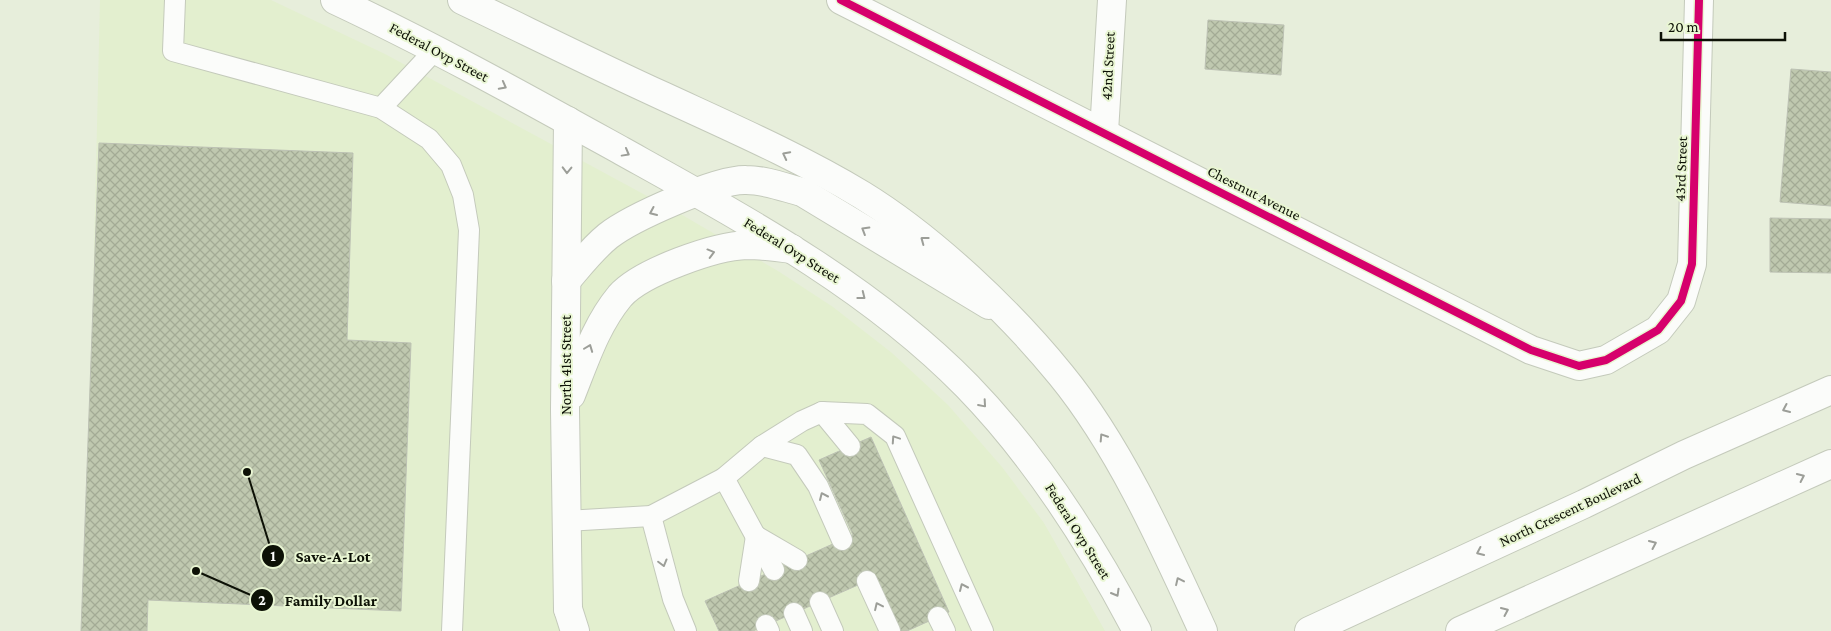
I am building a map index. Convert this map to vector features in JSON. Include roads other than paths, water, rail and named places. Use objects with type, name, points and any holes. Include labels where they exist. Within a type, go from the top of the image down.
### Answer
[{"type":"main road","name":"Federal Ovp Street","points":[[335,0],[435,50],[698,193],[792,249],[849,286],[910,333],[968,387],[1024,450],[1067,508],[1137,631]]},
{"type":"main road","points":[[462,0],[743,132],[863,196],[931,246],[1011,318],[1062,376],[1116,458],[1139,497],[1201,628]]},
{"type":"main road","name":"Chestnut Avenue","points":[[841,0],[1531,350],[1579,366],[1606,360],[1658,330]]},
{"type":"main road","name":"42nd Street","points":[[1104,132],[1112,0]]},
{"type":"main road","name":"43rd Street","points":[[1658,330],[1681,301],[1692,264],[1699,0]]},
{"type":"main road","name":"North 41st Street","points":[[568,121],[565,410],[566,521],[570,624]]},
{"type":"main road","points":[[566,281],[609,236],[640,218],[722,183],[744,180],[771,183],[802,192],[1011,318]]},
{"type":"main road","points":[[565,410],[594,337],[608,313],[622,294],[650,273],[713,252],[746,245],[792,249]]},
{"type":"main road","name":"North Crescent Boulevard","points":[[1309,631],[1584,504],[1684,455],[1831,390]]},
{"type":"main road","points":[[1460,631],[1831,464]]},
{"type":"lane","points":[[175,0],[173,51],[381,108],[429,140],[451,165],[463,195],[469,230],[452,631]]},
{"type":"lane","points":[[381,108],[435,50]]},
{"type":"lane","points":[[566,521],[650,516],[724,478],[762,446],[802,421],[822,412],[867,414],[896,436],[983,631]]},
{"type":"lane","points":[[822,412],[850,446]]},
{"type":"lane","points":[[762,446],[797,455],[818,486],[842,540]]},
{"type":"lane","points":[[724,478],[774,570]]},
{"type":"lane","points":[[650,516],[673,599],[686,631]]},
{"type":"lane","points":[[756,536],[797,560]]},
{"type":"lane","points":[[749,581],[756,536]]},
{"type":"lane","points":[[867,581],[890,631]]},
{"type":"lane","points":[[820,602],[833,631]]},
{"type":"place","name":"Save-A-Lot","points":[[247,472]]},
{"type":"place","name":"Family Dollar","points":[[196,571]]}]
